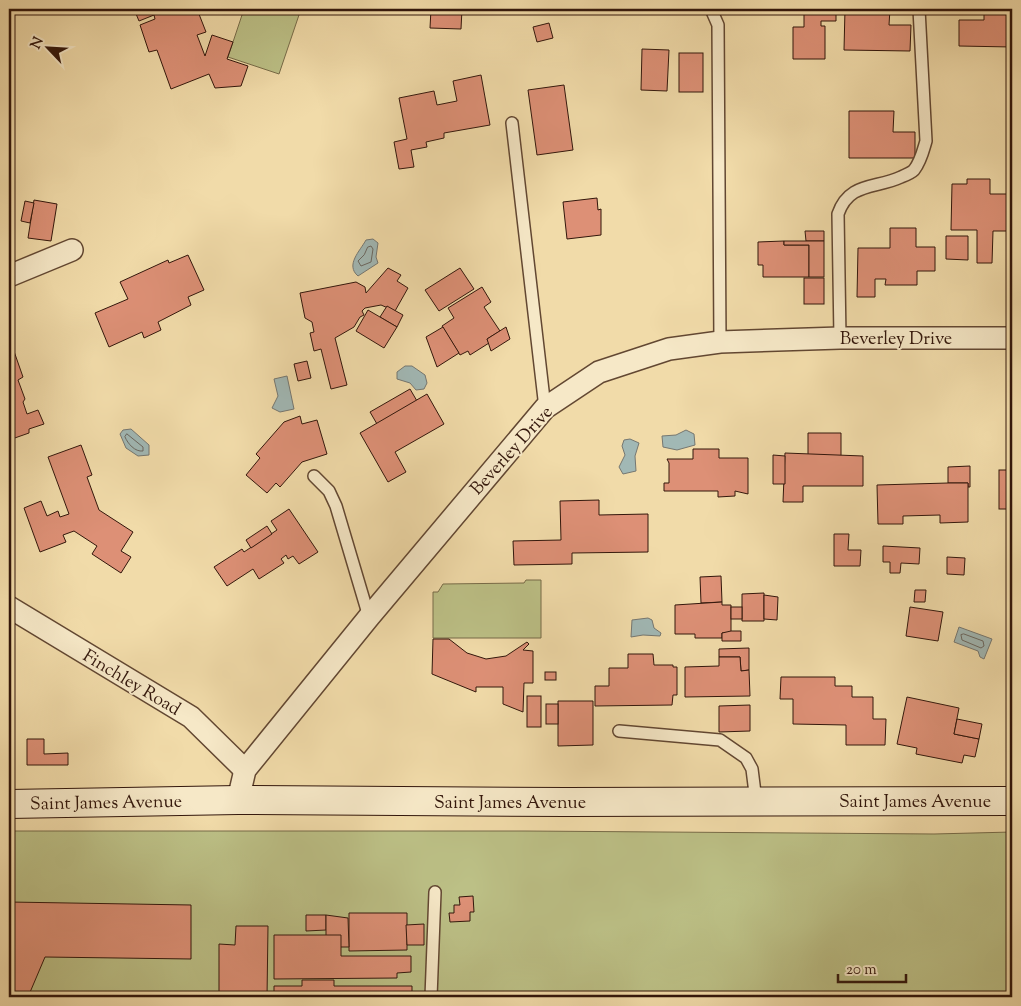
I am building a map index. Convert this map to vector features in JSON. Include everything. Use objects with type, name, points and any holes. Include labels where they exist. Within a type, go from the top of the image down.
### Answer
[{"type":"main road","name":"Saint James Avenue","points":[[9,804],[238,800],[1012,800]]},
{"type":"street","points":[[9,276],[72,250]]},
{"type":"street","name":"Beverley Drive","points":[[238,800],[245,770],[369,617],[545,408],[599,372],[669,349],[720,342],[840,338],[1012,338]]},
{"type":"street","name":"Finchley Road","points":[[9,607],[191,717],[245,770]]},
{"type":"lane","points":[[711,9],[718,25],[720,342]]},
{"type":"lane","points":[[840,338],[838,214],[842,202],[852,192],[893,181],[913,172],[921,159],[926,141],[919,9]]},
{"type":"lane","points":[[512,122],[545,408]]},
{"type":"lane","points":[[314,476],[329,491],[336,506],[369,617]]},
{"type":"lane","points":[[619,731],[720,740],[746,758],[752,769],[756,801]]},
{"type":"lane","points":[[431,997],[435,892]]},
{"type":"green space","points":[[244,9],[301,9],[279,74],[228,57]]},
{"type":"green space","points":[[526,580],[541,580],[541,638],[433,638],[433,592],[438,592],[443,584],[524,583]]},
{"type":"green space","points":[[9,831],[525,831],[934,834],[1012,832],[1012,997],[9,997]]},
{"type":"water","points":[[373,239],[378,243],[376,257],[378,263],[358,276],[354,272],[353,267],[355,258],[366,240]]},
{"type":"water","points":[[405,366],[412,366],[425,375],[427,383],[424,389],[416,390],[410,383],[397,379],[397,372]]},
{"type":"water","points":[[287,376],[294,409],[280,412],[272,408],[278,396],[274,379]]},
{"type":"water","points":[[131,429],[149,445],[149,455],[138,456],[126,448],[120,434],[123,430]]},
{"type":"water","points":[[686,430],[694,434],[695,445],[677,450],[663,447],[662,436],[676,435]]},
{"type":"water","points":[[630,439],[639,443],[635,456],[636,471],[623,474],[619,467],[625,455],[622,446],[624,440]]},
{"type":"water","points":[[648,618],[652,620],[654,628],[661,633],[660,636],[643,635],[631,637],[632,620]]},
{"type":"water","points":[[959,627],[992,639],[984,659],[980,657],[978,651],[954,642]]},
{"type":"building","points":[[134,9],[197,9],[206,32],[197,35],[205,56],[212,35],[233,42],[227,59],[248,66],[241,86],[215,88],[209,74],[171,89],[157,50],[149,52],[140,25],[155,19],[154,15],[139,21]]},
{"type":"building","points":[[431,9],[462,9],[461,29],[430,28]]},
{"type":"building","points":[[773,9],[793,9],[793,11],[773,11]]},
{"type":"building","points":[[804,9],[836,9],[836,21],[821,21],[821,26],[825,26],[825,59],[793,59],[793,27],[804,27]]},
{"type":"building","points":[[845,9],[890,9],[889,25],[911,25],[910,51],[844,50]]},
{"type":"building","points":[[984,9],[1012,9],[1012,47],[959,46],[959,20],[984,20]]},
{"type":"building","points":[[549,23],[553,38],[537,42],[533,27]]},
{"type":"building","points":[[642,49],[669,50],[667,91],[641,90]]},
{"type":"building","points":[[679,53],[703,53],[703,92],[679,92]]},
{"type":"building","points":[[481,75],[490,125],[444,133],[444,138],[426,142],[427,147],[411,150],[414,167],[399,169],[394,142],[407,139],[399,98],[434,91],[437,105],[457,101],[453,81]]},
{"type":"building","points":[[564,85],[573,150],[537,155],[528,90]]},
{"type":"building","points":[[849,111],[894,111],[893,132],[915,132],[915,158],[849,158]]},
{"type":"building","points":[[967,179],[990,179],[990,194],[1012,194],[1012,231],[993,231],[992,263],[977,263],[977,230],[951,230],[952,184],[967,184]]},
{"type":"building","points":[[597,198],[598,210],[601,209],[601,235],[567,239],[563,202]]},
{"type":"building","points":[[34,200],[57,204],[51,241],[28,238]]},
{"type":"building","points":[[25,201],[34,203],[30,223],[21,221]]},
{"type":"building","points":[[890,228],[916,228],[916,247],[935,247],[935,271],[917,271],[917,285],[885,285],[886,279],[875,279],[875,297],[857,297],[858,248],[890,248]]},
{"type":"building","points":[[805,231],[824,231],[824,241],[806,241]]},
{"type":"building","points":[[946,236],[968,236],[968,260],[946,259]]},
{"type":"building","points":[[784,241],[784,245],[809,245],[809,277],[763,277],[763,265],[758,265],[758,242]]},
{"type":"building","points":[[784,241],[824,241],[824,277],[809,277],[809,245],[784,245]]},
{"type":"building","points":[[188,255],[204,290],[188,297],[191,305],[158,322],[161,330],[144,338],[142,332],[109,347],[95,313],[128,299],[120,282],[168,260],[169,263]]},
{"type":"building","points":[[388,268],[401,275],[397,281],[408,288],[395,311],[381,305],[365,308],[362,311],[364,315],[360,317],[354,327],[335,338],[347,385],[331,389],[321,349],[314,351],[310,333],[314,332],[312,322],[305,318],[300,293],[356,282],[365,287],[366,293]]},
{"type":"building","points":[[460,268],[474,289],[439,311],[425,290]]},
{"type":"building","points":[[804,278],[824,278],[824,304],[804,304]]},
{"type":"building","points":[[482,287],[491,302],[484,307],[500,331],[487,339],[489,343],[470,355],[468,351],[460,355],[442,326],[454,318],[448,308]]},
{"type":"building","points":[[387,306],[403,315],[397,327],[380,317]]},
{"type":"building","points":[[368,310],[397,327],[384,348],[356,331]]},
{"type":"building","points":[[443,327],[459,353],[437,367],[426,337]]},
{"type":"building","points":[[506,327],[510,339],[491,351],[487,339]]},
{"type":"building","points":[[9,337],[23,377],[18,380],[25,399],[23,402],[27,414],[38,410],[44,424],[29,429],[29,433],[9,440]]},
{"type":"building","points":[[307,361],[311,378],[298,381],[294,364]]},
{"type":"building","points":[[410,389],[417,401],[377,424],[370,412]]},
{"type":"building","points":[[427,394],[444,424],[395,452],[406,472],[388,482],[360,433]]},
{"type":"building","points":[[300,416],[302,424],[317,420],[327,454],[302,462],[280,487],[276,483],[267,493],[246,475],[260,458],[256,454],[284,422]]},
{"type":"building","points":[[808,433],[841,433],[841,456],[808,455]]},
{"type":"building","points":[[81,445],[92,475],[87,477],[99,510],[133,532],[121,551],[131,557],[121,573],[92,554],[97,546],[74,531],[63,535],[66,542],[40,552],[24,508],[41,501],[47,516],[58,511],[60,517],[69,514],[48,457]]},
{"type":"building","points":[[693,449],[719,449],[719,458],[748,458],[748,494],[735,491],[735,496],[718,497],[718,491],[664,491],[664,483],[669,483],[669,463],[667,459],[693,459]]},
{"type":"building","points":[[785,453],[863,456],[863,486],[803,486],[803,502],[783,502]]},
{"type":"building","points":[[773,455],[785,456],[785,484],[773,484]]},
{"type":"building","points":[[970,466],[970,487],[968,487],[968,483],[948,483],[948,467]]},
{"type":"building","points":[[999,470],[1012,470],[1012,509],[999,509]]},
{"type":"building","points":[[968,483],[968,522],[940,523],[940,515],[903,516],[903,524],[878,524],[877,485]]},
{"type":"building","points":[[599,500],[599,515],[648,514],[648,552],[572,553],[572,564],[514,565],[513,541],[561,540],[560,501]]},
{"type":"building","points":[[289,509],[318,552],[299,564],[293,556],[288,559],[286,555],[281,559],[284,563],[259,579],[253,569],[227,586],[214,567],[242,549],[244,552],[277,530],[271,521]]},
{"type":"building","points":[[267,526],[272,534],[251,548],[246,540]]},
{"type":"building","points":[[834,534],[849,534],[848,550],[861,550],[860,566],[834,566]]},
{"type":"building","points":[[883,546],[920,548],[919,564],[901,563],[900,573],[890,573],[890,562],[883,562]]},
{"type":"building","points":[[947,557],[965,558],[964,575],[947,574]]},
{"type":"building","points":[[721,576],[722,602],[701,603],[700,577]]},
{"type":"building","points":[[915,590],[926,590],[925,602],[914,602]]},
{"type":"building","points":[[764,593],[764,621],[742,621],[742,594]]},
{"type":"building","points":[[764,595],[778,597],[777,620],[764,619]]},
{"type":"building","points":[[722,602],[722,605],[731,605],[731,633],[722,633],[722,638],[695,638],[695,634],[675,634],[675,605]]},
{"type":"building","points":[[731,607],[742,607],[742,619],[731,619]]},
{"type":"building","points":[[910,607],[943,612],[938,641],[906,636]]},
{"type":"building","points":[[741,631],[741,641],[722,641],[722,633]]},
{"type":"building","points":[[433,639],[449,639],[467,653],[486,659],[506,656],[527,642],[529,644],[523,650],[533,651],[533,683],[524,683],[523,712],[503,704],[503,687],[476,687],[476,692],[432,674]]},
{"type":"building","points":[[749,648],[749,670],[741,671],[740,657],[719,657],[719,649]]},
{"type":"building","points":[[628,654],[653,654],[654,665],[673,665],[673,667],[677,667],[677,695],[673,695],[672,705],[595,706],[595,686],[609,686],[609,668],[628,668]]},
{"type":"building","points":[[719,657],[740,657],[741,671],[749,670],[750,696],[685,697],[685,667],[719,666]]},
{"type":"building","points":[[545,672],[556,672],[556,680],[545,680]]},
{"type":"building","points":[[781,677],[835,677],[835,686],[852,686],[852,697],[873,697],[873,719],[886,719],[885,745],[846,745],[846,725],[793,724],[793,699],[780,699]]},
{"type":"building","points":[[527,696],[541,696],[541,727],[527,727]]},
{"type":"building","points":[[907,697],[959,708],[954,734],[979,739],[975,757],[964,755],[962,763],[916,754],[917,748],[897,744]]},
{"type":"building","points":[[558,701],[593,701],[593,745],[558,746]]},
{"type":"building","points":[[546,704],[558,704],[558,724],[546,724]]},
{"type":"building","points":[[750,705],[750,731],[719,732],[719,706]]},
{"type":"building","points":[[957,719],[982,724],[979,739],[954,734]]},
{"type":"building","points":[[27,739],[44,739],[44,754],[68,753],[68,765],[27,765]]},
{"type":"building","points":[[473,896],[474,912],[470,912],[470,921],[450,922],[449,913],[454,913],[454,905],[460,905],[459,897]]},
{"type":"building","points":[[9,902],[191,905],[191,959],[45,957],[28,997],[9,997]]},
{"type":"building","points":[[349,913],[407,913],[407,950],[349,951]]},
{"type":"building","points":[[306,915],[326,915],[326,930],[306,931]]},
{"type":"building","points":[[326,915],[348,918],[349,947],[326,947]]},
{"type":"building","points":[[424,924],[424,945],[407,945],[406,925]]},
{"type":"building","points":[[236,926],[268,926],[267,997],[219,997],[219,944],[235,945]]},
{"type":"building","points":[[274,935],[341,935],[341,956],[411,956],[411,972],[397,973],[397,978],[274,979]]},
{"type":"building","points":[[302,980],[334,980],[334,986],[412,986],[412,997],[274,997],[274,986],[302,986]]}]
